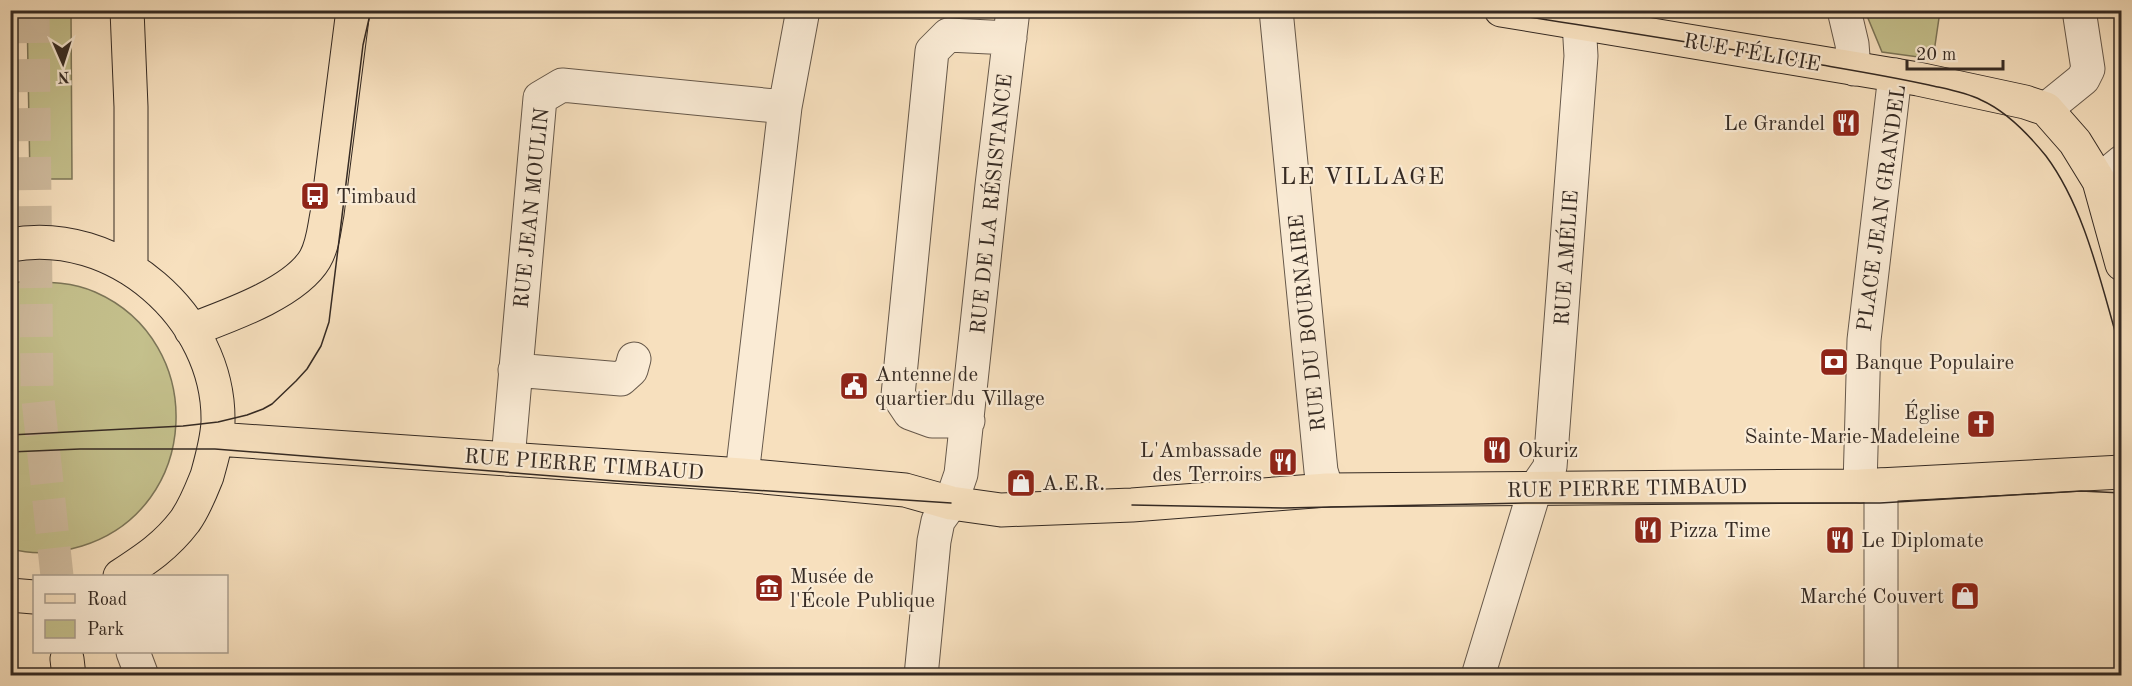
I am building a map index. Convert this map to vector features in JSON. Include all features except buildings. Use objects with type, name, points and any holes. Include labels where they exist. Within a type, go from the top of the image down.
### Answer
[{"type":"main road","points":[[127,10],[131,107],[130,267]]},
{"type":"main road","points":[[191,330],[236,312],[281,290],[303,274],[316,257],[323,237],[327,214],[353,10]]},
{"type":"main road","name":"RUE FÉLICIE","points":[[1502,10],[1896,75]]},
{"type":"main road","name":"PLACE JEAN GRANDEL","points":[[1896,75],[2025,102],[2046,109]]},
{"type":"main road","points":[[2046,109],[2075,142],[2110,172],[2121,264]]},
{"type":"main road","points":[[10,245],[24,242],[63,243],[101,253],[130,267],[163,293],[201,345],[210,373],[218,422],[212,460],[202,490],[186,520],[159,551],[122,575]]},
{"type":"main road","name":"RUE PIERRE TIMBAUD","points":[[216,439],[742,475],[905,490],[951,503],[1001,510],[1132,505],[1327,490],[1870,485],[2121,472]]},
{"type":"main road","points":[[10,595],[33,597]]},
{"type":"street","points":[[742,475],[785,107],[803,10]]},
{"type":"street","name":"RUE DU BOURNAIRE","points":[[1276,10],[1321,471],[1327,490]]},
{"type":"street","points":[[1844,10],[1852,44],[1854,69]]},
{"type":"street","points":[[2046,109],[2083,79],[2088,69],[2079,10]]},
{"type":"street","name":"RUE AMÉLIE","points":[[1478,675],[1535,489],[1550,467],[1581,56],[1579,22]]},
{"type":"street","points":[[968,421],[932,421],[910,413],[898,395],[932,51],[948,35],[1011,24]]},
{"type":"street","name":"RUE DE LA RÉSISTANCE","points":[[921,675],[934,541],[938,521],[951,503],[961,474],[1011,24]]},
{"type":"street","name":"PLACE JEAN GRANDEL","points":[[1881,675],[1864,340],[1896,75]]},
{"type":"street","name":"RUE JEAN MOULIN","points":[[508,459],[540,98],[562,85],[785,107]]},
{"type":"street","points":[[515,370],[621,379],[630,370],[634,360]]},
{"type":"street","points":[[135,653],[142,675]]},
{"type":"green space","points":[[27,11],[71,11],[72,179],[30,179]]},
{"type":"green space","points":[[1865,11],[1940,11],[1933,59],[1882,52]]},
{"type":"green space","points":[[19,282],[58,283],[86,288],[132,316],[158,348],[172,385],[176,424],[168,463],[150,498],[121,527],[82,546],[64,550],[38,553],[11,549],[10,285]]},
{"type":"tunnel","points":[[33,10],[37,390],[57,575]]},
{"type":"tram line","points":[[10,435],[183,426],[218,422],[247,415],[272,404],[307,369],[321,346],[329,322],[363,45],[371,10]]},
{"type":"tram line","points":[[1485,10],[1738,50],[1889,77],[1962,93],[1990,105],[2025,132],[2046,156],[2060,178],[2083,226],[2122,355]]},
{"type":"tram line","points":[[10,452],[80,449],[215,449],[616,481],[951,503]]},
{"type":"tram line","points":[[1132,505],[1283,508],[1530,503],[1880,503],[2081,491],[2122,493]]},
{"type":"place","name":"Le Grandel","points":[[1846,123]]},
{"type":"place","name":"Timbaud","points":[[315,196]]},
{"type":"place","name":"Banque Populaire","points":[[1834,362]]},
{"type":"place","name":"Antenne de quartier du Village","points":[[854,386]]},
{"type":"place","name":"Église Sainte-Marie-Madeleine","points":[[1981,424]]},
{"type":"place","name":"Okuriz","points":[[1497,450]]},
{"type":"place","name":"L'Ambassade des Terroirs","points":[[1283,462]]},
{"type":"place","name":"A.E.R.","points":[[1021,483]]},
{"type":"place","name":"Pizza Time","points":[[1648,530]]},
{"type":"place","name":"Le Diplomate","points":[[1840,540]]},
{"type":"place","name":"Musée de l'École Publique","points":[[769,588]]},
{"type":"place","name":"Marché Couvert","points":[[1965,596]]},
{"type":"district","name":"LE VILLAGE","points":[[1363,176]]}]
